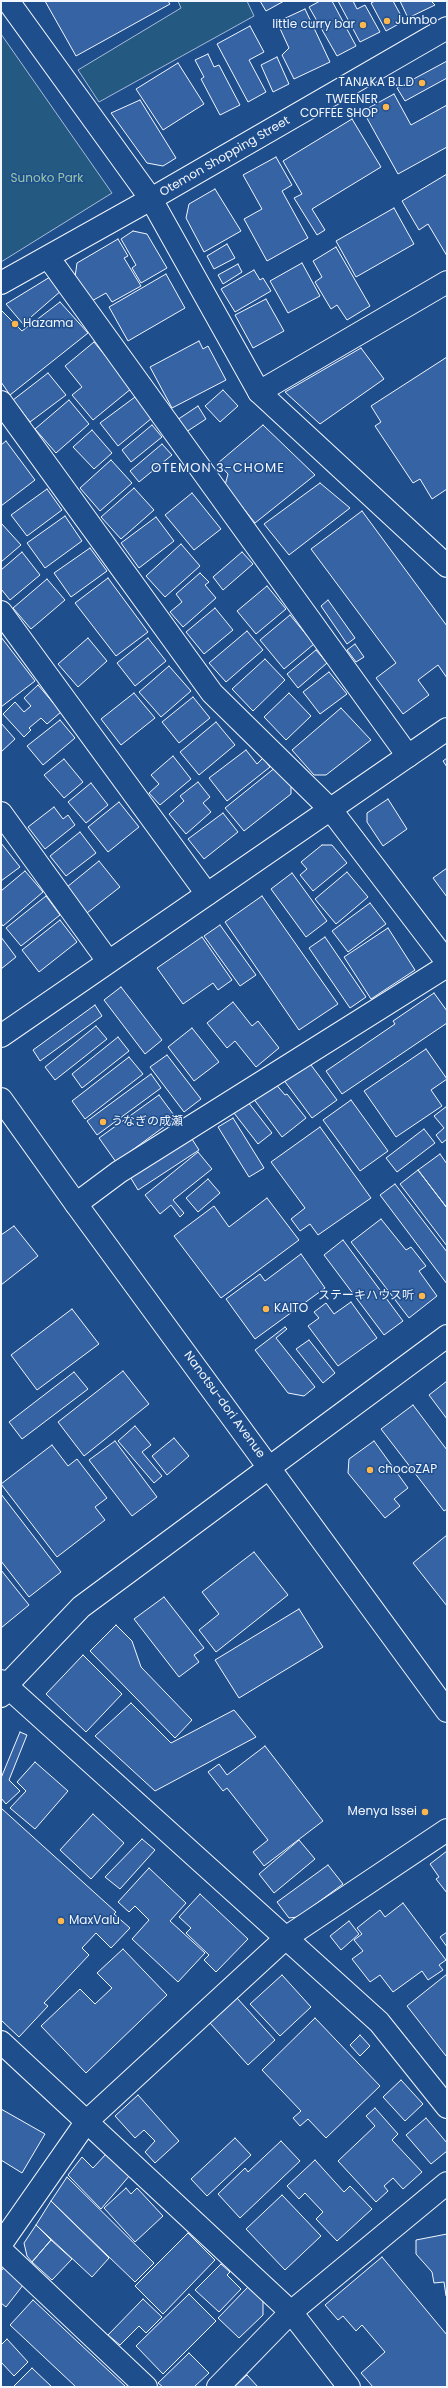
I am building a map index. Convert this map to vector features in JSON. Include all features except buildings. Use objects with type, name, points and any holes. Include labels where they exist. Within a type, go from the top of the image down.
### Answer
[{"type":"street","points":[[8,1],[151,199],[259,392],[447,566]]},
{"type":"street","name":"Otemon Shopping Street","points":[[1,283],[151,199],[447,28]]},
{"type":"street","points":[[48,257],[408,756]]},
{"type":"street","points":[[259,392],[447,282]]},
{"type":"street","points":[[1,402],[212,693],[331,810],[447,962]]},
{"type":"street","points":[[1,612],[207,894]]},
{"type":"street","points":[[1,1036],[108,961],[331,810],[447,728]]},
{"type":"street","points":[[1,813],[108,961]]},
{"type":"street","points":[[76,1204],[120,1172],[447,966]]},
{"type":"street","name":"Nanotsu-dori Avenue","points":[[1,1099],[76,1204],[447,1711]]},
{"type":"street","points":[[447,1336],[81,1607],[2,1688],[287,1937],[379,2022],[447,2107]]},
{"type":"street","points":[[1,2244],[87,2121],[287,1937],[447,1830]]},
{"type":"street","points":[[1,2042],[291,2312],[349,2387]]},
{"type":"street","points":[[218,2387],[291,2312],[447,2183]]},
{"type":"street","points":[[1,2250],[146,2387]]},
{"type":"green space","points":[[178,1],[247,1],[254,16],[99,102],[78,70],[181,8]]},
{"type":"green space","name":"Sunoko Park","points":[[1,34],[112,193],[1,262]]},
{"type":"place","name":"Jumbo","points":[[387,21]]},
{"type":"place","name":"little curry bar","points":[[363,25]]},
{"type":"place","name":"TANAKA B.L.D","points":[[422,83]]},
{"type":"place","name":"TWEENER COFFEE SHOP","points":[[386,107]]},
{"type":"place","name":"Hazama","points":[[15,324]]},
{"type":"place","name":"うなぎの成瀬","points":[[103,1122]]},
{"type":"place","name":"ステーキハウス听","points":[[422,1296]]},
{"type":"place","name":"KAITO","points":[[266,1309]]},
{"type":"place","name":"chocoZAP","points":[[370,1470]]},
{"type":"place","name":"Menya Issei","points":[[425,1812]]},
{"type":"place","name":"MaxValu","points":[[61,1921]]},
{"type":"district","name":"OTEMON 3-CHOME","points":[[218,469]]}]
